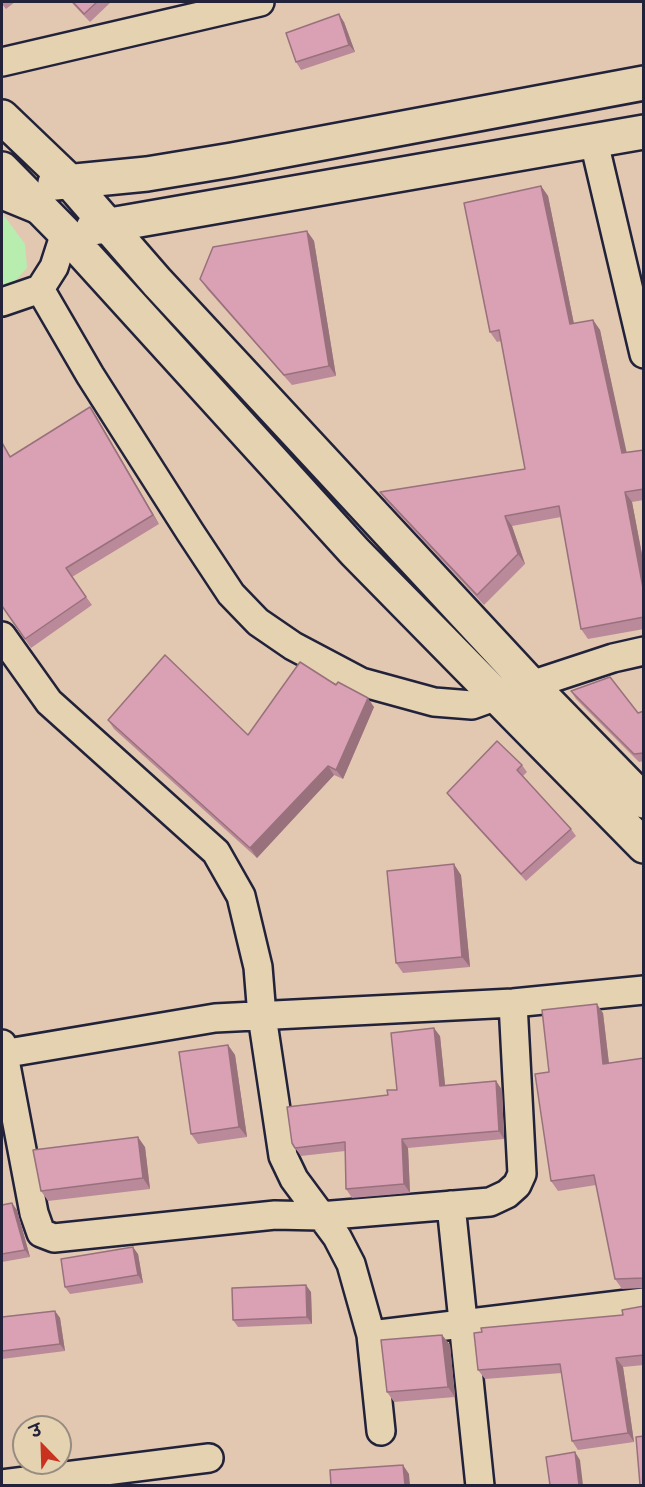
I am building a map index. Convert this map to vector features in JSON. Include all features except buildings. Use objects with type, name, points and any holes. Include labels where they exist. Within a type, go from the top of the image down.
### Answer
[{"type":"street","points":[[2,62],[260,2]]},
{"type":"street","points":[[7,183],[71,183],[232,160],[644,83]]},
{"type":"street","points":[[2,117],[71,183],[110,225],[157,282],[531,685],[644,801]]},
{"type":"street","points":[[56,223],[110,225],[644,132]]},
{"type":"street","points":[[594,142],[644,354]]},
{"type":"street","points":[[7,183],[56,223],[354,552],[644,846]]},
{"type":"street","points":[[2,302],[40,289],[54,267],[56,223]]},
{"type":"street","points":[[40,289],[90,375],[190,532],[231,594],[258,622],[293,646],[362,682],[434,702],[472,705],[497,696]]},
{"type":"street","points":[[2,636],[49,702],[216,852],[241,896],[258,967],[262,1016],[283,1156],[294,1179],[337,1238],[351,1264],[371,1335],[381,1431]]},
{"type":"street","points":[[531,685],[613,658],[644,651]]},
{"type":"street","points":[[513,1003],[522,1174],[517,1185],[507,1194],[490,1202],[320,1215],[275,1215],[54,1238],[41,1233],[34,1213],[2,1051],[215,1018],[513,1003],[644,990]]},
{"type":"street","points":[[451,1205],[480,1485]]},
{"type":"street","points":[[371,1335],[644,1302]]},
{"type":"street","points":[[2,1484],[209,1458]]},
{"type":"green space","points":[[2,213],[25,244],[27,268],[9,287],[2,289]]}]
